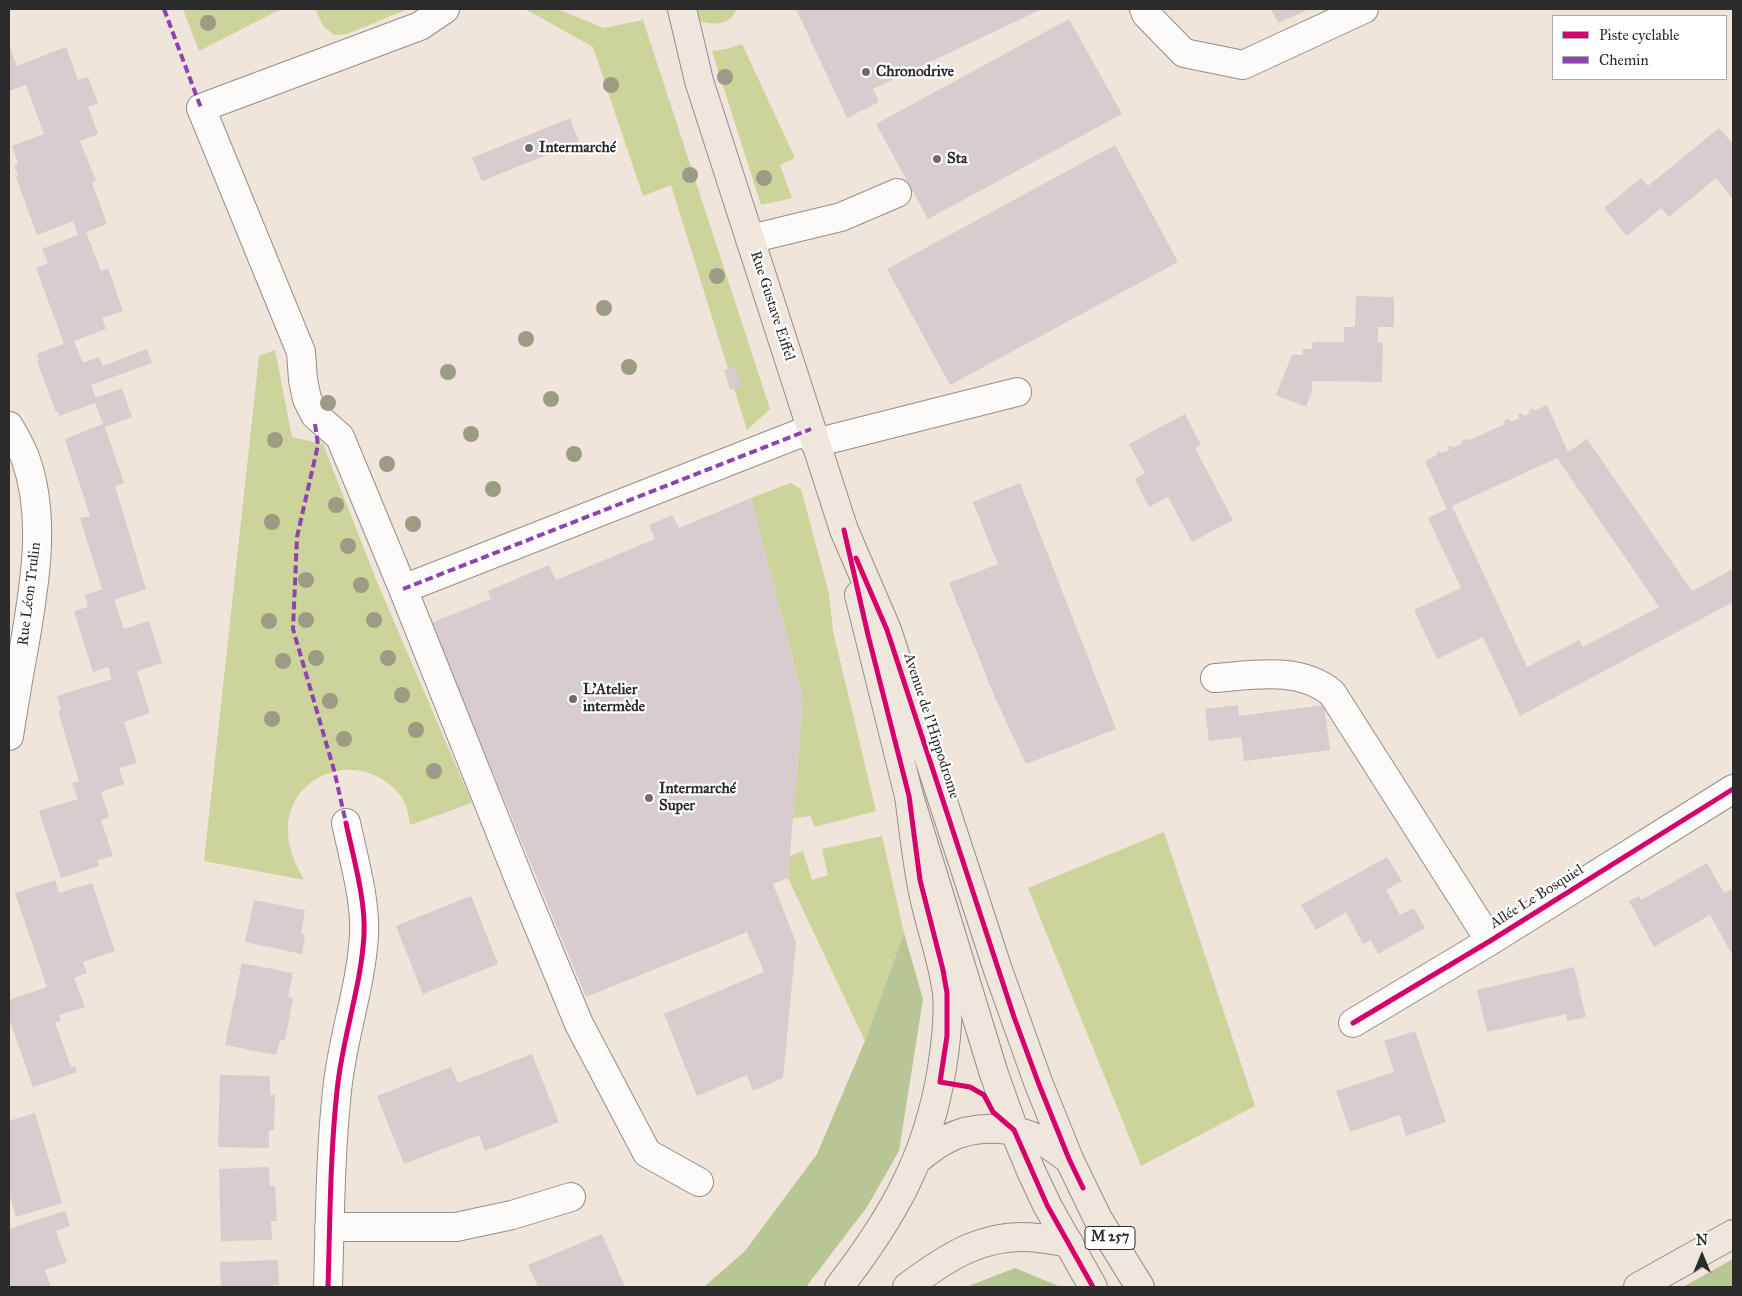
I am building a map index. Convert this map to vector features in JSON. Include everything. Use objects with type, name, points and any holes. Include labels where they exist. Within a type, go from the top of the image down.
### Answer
[{"type":"main road","name":"Rue Gustave Eiffel","points":[[669,9],[700,82]]},
{"type":"main road","name":"Rue Gustave Eiffel","points":[[682,9],[700,82],[844,530]]},
{"type":"main road","name":"M 257","points":[[844,530],[868,636],[909,796],[989,1058],[1014,1130],[1048,1205],[1093,1287]]},
{"type":"main road","name":"Avenue de l'Hippodrome","points":[[844,530],[887,630],[1011,1008],[1038,1082],[1069,1159],[1098,1219],[1140,1287]]},
{"type":"main road","points":[[839,1287],[860,1260],[890,1214],[918,1159],[930,1125],[940,1082],[947,1036],[947,993],[920,880],[909,796]]},
{"type":"main road","points":[[918,1159],[946,1139],[965,1132],[996,1129],[1014,1130],[1038,1139],[1069,1159]]},
{"type":"main road","points":[[1638,1287],[1733,1234]]},
{"type":"main road","points":[[907,1287],[933,1268],[976,1244],[995,1239],[1018,1237],[1037,1237],[1069,1243]]},
{"type":"street","points":[[445,9],[420,26],[200,108],[300,352],[307,399],[315,415],[340,437],[579,1024],[647,1153],[699,1182]]},
{"type":"street","points":[[1144,9],[1146,14],[1184,53],[1243,65],[1364,9]]},
{"type":"street","points":[[750,239],[840,217],[897,193]]},
{"type":"street","points":[[403,589],[813,436],[1017,392]]},
{"type":"street","name":"Rue Léon Trulin","points":[[9,426],[19,442],[30,474],[36,510],[37,532],[34,581],[9,736]]},
{"type":"street","points":[[1215,678],[1268,674],[1295,676],[1321,684],[1332,693],[1490,941]]},
{"type":"street","name":"Allée Le Bosquiel","points":[[1353,1022],[1490,941],[1733,789]]},
{"type":"street","points":[[328,1287],[331,1145],[337,1088],[361,962],[364,932],[361,897],[346,823]]},
{"type":"street","points":[[330,1226],[456,1227],[512,1215],[570,1197]]},
{"type":"green space","points":[[183,9],[279,9],[279,10],[199,51]]},
{"type":"green space","points":[[315,9],[408,9],[347,34],[334,35],[323,26]]},
{"type":"green space","points":[[525,9],[557,9],[604,28],[643,20],[770,409],[747,430],[671,185],[643,196],[593,47]]},
{"type":"green space","points":[[697,9],[737,9],[731,18],[726,21],[712,23],[701,22]]},
{"type":"green space","points":[[742,44],[795,158],[780,165],[792,198],[761,205],[712,51]]},
{"type":"green space","points":[[275,350],[292,437],[323,444],[377,582],[472,803],[410,825],[407,808],[400,794],[374,775],[356,770],[339,771],[322,776],[308,785],[296,798],[290,815],[288,834],[291,852],[304,880],[204,861],[259,356]]},
{"type":"green space","points":[[791,483],[801,489],[829,594],[833,631],[876,811],[815,827],[810,816],[793,818],[803,697],[751,498]]},
{"type":"green space","points":[[1164,832],[1255,1106],[1141,1166],[1028,888]]},
{"type":"green space","points":[[882,836],[904,933],[865,1041],[788,878],[790,856],[803,851],[812,880],[828,875],[822,849]]},
{"type":"green space","points":[[904,933],[923,999],[899,1151],[867,1207],[806,1287],[704,1287],[745,1251],[817,1154],[865,1041]]},
{"type":"green space","points":[[1733,1259],[1733,1287],[1683,1287]]},
{"type":"green space","points":[[1015,1268],[1061,1287],[966,1287]]},
{"type":"building","name":"Chronodrive","points":[[796,9],[1042,9],[873,89],[879,102],[847,118]]},
{"type":"building","points":[[1271,9],[1310,9],[1278,23]]},
{"type":"building","points":[[1069,19],[1122,114],[928,219],[876,124]]},
{"type":"building","points":[[9,45],[17,66],[66,47],[78,80],[88,77],[98,103],[88,107],[98,134],[80,141],[96,181],[92,183],[107,224],[86,232],[101,271],[108,268],[123,311],[102,318],[106,329],[74,341],[83,363],[99,357],[103,366],[147,349],[152,363],[91,385],[96,398],[122,388],[132,417],[105,427],[124,483],[115,486],[146,589],[114,600],[124,629],[149,621],[162,663],[137,671],[150,713],[124,722],[137,763],[119,768],[124,784],[101,792],[109,817],[101,820],[113,856],[97,860],[99,866],[61,878],[39,811],[78,799],[72,783],[79,781],[58,711],[61,710],[57,696],[112,679],[108,667],[93,672],[74,611],[88,607],[85,595],[102,589],[80,518],[90,516],[65,439],[103,424],[95,403],[59,416],[37,361],[39,360],[37,354],[64,344],[36,268],[48,263],[42,249],[78,235],[73,221],[37,235],[16,177],[18,175],[14,166],[18,164],[12,146],[44,134],[26,85],[9,91]]},
{"type":"building","points":[[570,118],[579,142],[482,181],[472,158]]},
{"type":"building","points":[[1719,128],[1733,144],[1733,199],[1716,178],[1669,217],[1661,208],[1627,236],[1604,208],[1641,178],[1648,186]]},
{"type":"building","points":[[1115,145],[1178,262],[950,385],[887,269]]},
{"type":"building","points":[[1356,296],[1394,297],[1394,327],[1378,327],[1378,342],[1383,343],[1382,382],[1312,381],[1312,391],[1306,407],[1276,395],[1292,355],[1303,355],[1303,349],[1312,349],[1313,342],[1344,342],[1344,327],[1355,327]]},
{"type":"building","points":[[735,367],[741,387],[730,390],[724,370]]},
{"type":"building","points":[[1547,405],[1568,452],[1587,439],[1692,591],[1733,569],[1733,602],[1520,716],[1483,637],[1437,659],[1414,610],[1461,588],[1428,518],[1447,509],[1425,461],[1437,455],[1436,452],[1440,451],[1441,453],[1449,450],[1448,447],[1452,445],[1453,448],[1463,443],[1462,440],[1467,439],[1468,441],[1505,424],[1504,421],[1509,419],[1510,422],[1519,418],[1518,415],[1522,413],[1524,416],[1530,413],[1529,411],[1533,408],[1534,411]],"holes":[[[1557,458],[1659,607],[1583,647],[1579,640],[1527,667],[1452,506]]]},
{"type":"building","points":[[1185,414],[1201,445],[1195,448],[1233,520],[1192,542],[1168,497],[1149,507],[1135,479],[1145,473],[1129,444]]},
{"type":"building","points":[[1020,483],[1116,729],[1026,764],[995,698],[949,583],[998,564],[973,502]]},
{"type":"building","name":"Intermarché Super","points":[[751,498],[803,697],[788,878],[773,884],[796,942],[783,1078],[753,1091],[747,1075],[697,1096],[664,1014],[764,972],[747,932],[586,997],[431,623],[491,599],[488,591],[549,565],[556,580],[655,539],[649,525],[672,515],[679,528]]},
{"type":"building","points":[[1238,705],[1239,716],[1324,705],[1330,750],[1244,761],[1241,737],[1209,741],[1205,709]]},
{"type":"building","points":[[1387,857],[1402,881],[1386,890],[1400,915],[1414,908],[1425,928],[1378,954],[1371,940],[1363,944],[1346,912],[1316,930],[1301,905]]},
{"type":"building","points":[[1707,863],[1724,893],[1733,888],[1733,956],[1710,915],[1654,947],[1629,901],[1639,896],[1641,900]]},
{"type":"building","points":[[55,880],[59,893],[92,883],[115,951],[83,962],[87,973],[74,978],[85,1007],[59,1015],[61,1021],[55,1023],[71,1067],[75,1066],[77,1072],[33,1087],[9,1018],[9,1000],[47,987],[15,893]]},
{"type":"building","points":[[471,896],[498,964],[423,994],[396,926]]},
{"type":"building","points":[[254,900],[305,910],[301,934],[305,935],[302,954],[245,942]]},
{"type":"building","points":[[242,963],[293,973],[288,997],[293,999],[285,1040],[280,1040],[276,1055],[225,1045]]},
{"type":"building","points":[[1574,967],[1586,1017],[1567,1021],[1566,1014],[1487,1032],[1477,990]]},
{"type":"building","points":[[1415,1031],[1446,1122],[1406,1136],[1400,1115],[1350,1132],[1336,1091],[1394,1072],[1384,1041]]},
{"type":"building","points":[[532,1054],[559,1122],[485,1151],[479,1135],[404,1164],[377,1096],[451,1067],[458,1083]]},
{"type":"building","points":[[220,1075],[270,1076],[270,1095],[275,1095],[274,1130],[269,1130],[269,1148],[218,1147]]},
{"type":"building","points":[[35,1113],[62,1203],[16,1217],[9,1193],[9,1121]]},
{"type":"building","points":[[269,1167],[270,1186],[275,1186],[277,1221],[271,1221],[272,1240],[221,1241],[219,1169]]},
{"type":"building","points":[[65,1211],[70,1226],[56,1231],[67,1262],[45,1270],[51,1287],[9,1287],[9,1229]]},
{"type":"building","points":[[602,1234],[625,1287],[538,1287],[528,1265]]},
{"type":"building","points":[[278,1260],[279,1285],[274,1285],[274,1287],[221,1287],[220,1262]]},
{"type":"marked path","points":[[164,9],[201,108]]},
{"type":"marked path","points":[[315,424],[318,445],[297,537],[293,629],[334,770],[346,823]]},
{"type":"marked path","points":[[403,589],[811,429]]},
{"type":"cycle path","points":[[844,530],[868,635],[909,796],[920,880],[943,970],[947,993],[947,1036],[940,1082],[970,1087],[984,1095],[993,1112],[1014,1130],[1047,1205],[1093,1287]]},
{"type":"cycle path","points":[[856,558],[887,630],[1014,1017],[1069,1159],[1083,1188]]},
{"type":"cycle path","points":[[1353,1023],[1490,941],[1733,789]]},
{"type":"cycle path","points":[[328,1287],[332,1164],[339,1071],[359,974],[364,935],[361,893],[346,823]]},
{"type":"place","name":"Chronodrive","points":[[866,72]]},
{"type":"place","name":"Intermarché","points":[[529,148]]},
{"type":"place","name":"Sta","points":[[937,159]]},
{"type":"place","name":"L'Atelier intermède","points":[[573,699]]},
{"type":"place","name":"Intermarché Super","points":[[649,798]]}]
